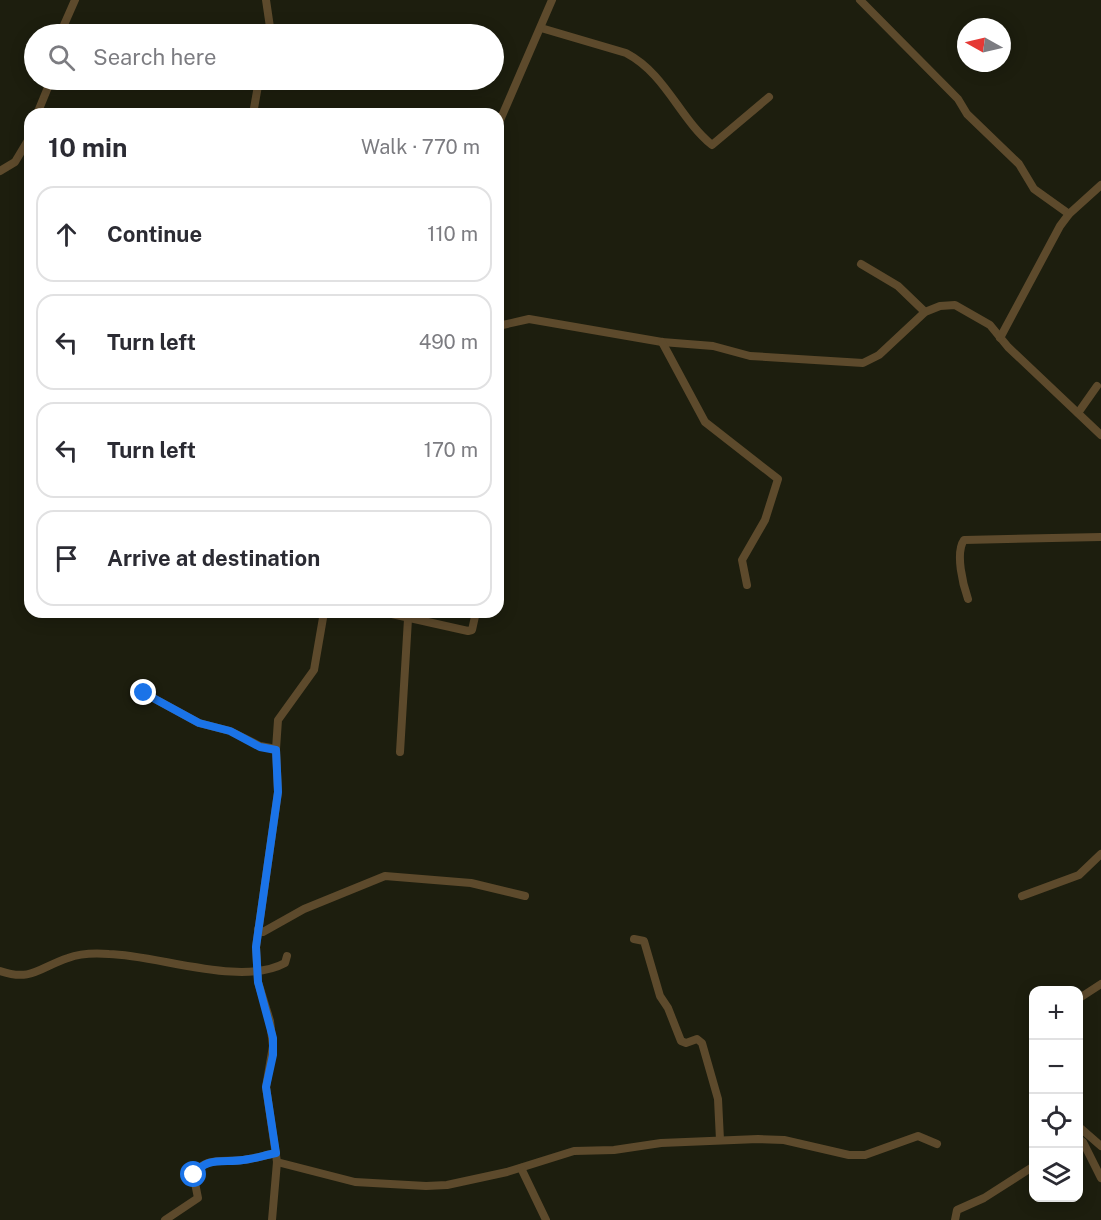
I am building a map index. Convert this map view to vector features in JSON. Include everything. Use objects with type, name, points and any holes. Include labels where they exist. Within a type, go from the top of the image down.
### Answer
[{"type":"street","points":[[64,24],[75,0]]},
{"type":"street","points":[[266,0],[270,24]]},
{"type":"street","points":[[504,112],[542,28],[552,0]]},
{"type":"street","points":[[860,0],[958,99],[965,112],[1015,159],[1034,189],[1069,214]]},
{"type":"street","points":[[542,28],[626,53],[635,58],[668,89],[712,145],[758,103],[769,98]]},
{"type":"street","points":[[39,108],[47,90]]},
{"type":"street","points":[[254,108],[257,90]]},
{"type":"street","points":[[0,171],[15,162],[24,147]]},
{"type":"street","points":[[1000,338],[1069,214],[1101,185]]},
{"type":"street","points":[[861,264],[898,286],[925,312]]},
{"type":"street","points":[[504,325],[529,319],[662,342],[713,346],[760,357],[863,363],[879,355],[925,312],[947,305],[963,307],[990,325],[1000,338],[1101,435]]},
{"type":"street","points":[[662,342],[705,423],[778,479],[765,520],[742,560],[747,585]]},
{"type":"street","points":[[1078,413],[1097,386]]},
{"type":"street","points":[[968,599],[962,569],[961,545],[964,540],[1101,537]]},
{"type":"street","points":[[272,1220],[276,1157],[266,1087],[273,1055],[273,1038],[256,970],[258,929],[267,887],[278,792],[276,750],[280,715],[305,685],[314,670],[323,618]]},
{"type":"street","points":[[404,618],[468,631],[472,630],[475,618]]},
{"type":"street","points":[[400,752],[408,619]]},
{"type":"street","points":[[144,693],[199,723],[230,731],[260,747],[276,750]]},
{"type":"street","points":[[1022,896],[1079,875],[1101,854]]},
{"type":"street","points":[[258,929],[263,932],[304,909],[385,876],[471,883],[525,896]]},
{"type":"street","points":[[634,939],[644,941],[660,996],[668,1008],[681,1041],[686,1043],[697,1039],[702,1042],[718,1099],[720,1140]]},
{"type":"street","points":[[0,971],[14,976],[28,976],[65,959],[94,954],[122,954],[196,968],[256,970],[276,968],[285,963],[288,956]]},
{"type":"street","points":[[1083,996],[1101,984]]},
{"type":"street","points":[[1083,1130],[1101,1146]]},
{"type":"street","points":[[165,1220],[198,1198],[193,1180],[196,1172],[203,1165],[212,1161],[276,1157],[356,1182],[406,1186],[447,1185],[521,1168],[574,1151],[720,1140],[784,1140],[849,1155],[865,1155],[918,1136],[927,1137],[937,1144]]},
{"type":"street","points":[[1083,1142],[1101,1178]]},
{"type":"street","points":[[521,1168],[546,1220]]},
{"type":"street","points":[[955,1220],[957,1210],[984,1198],[1029,1169]]},
{"type":"route","points":[[144,693],[199,723],[230,731],[260,747],[276,750],[278,792],[256,947],[256,970],[273,1038],[272,1064],[267,1073],[266,1087],[276,1153],[244,1160],[212,1161],[203,1165],[194,1175]]}]
